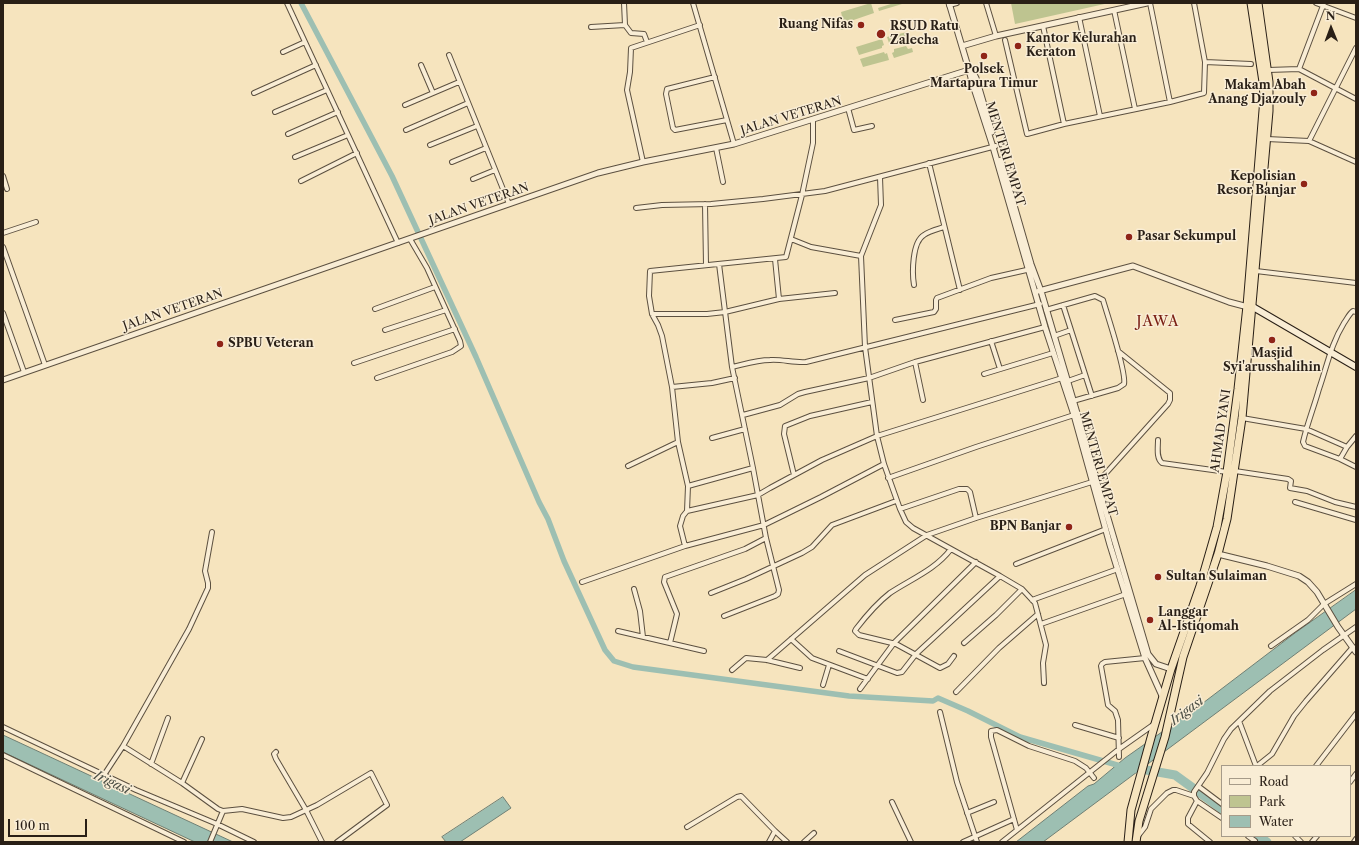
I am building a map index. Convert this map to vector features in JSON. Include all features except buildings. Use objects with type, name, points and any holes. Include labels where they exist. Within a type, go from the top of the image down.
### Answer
[{"type":"highway","name":"AHMAD YANI","points":[[1128,842],[1131,810],[1152,734],[1171,669],[1193,619],[1197,605],[1217,527],[1227,472],[1250,307],[1264,98],[1260,38],[1251,3]]},
{"type":"highway","points":[[1197,605],[1218,554],[1227,519],[1242,418],[1250,307],[1256,271],[1270,111],[1268,70],[1260,38],[1258,3]]},
{"type":"highway","points":[[1136,840],[1139,821],[1165,737],[1193,619]]},
{"type":"main road","points":[[1250,307],[1356,367]]},
{"type":"street","points":[[287,3],[398,243]]},
{"type":"street","points":[[624,3],[625,25],[631,33],[644,34],[647,42]]},
{"type":"street","points":[[693,3],[734,144]]},
{"type":"street","points":[[949,4],[957,3]]},
{"type":"street","points":[[986,3],[996,36]]},
{"type":"street","points":[[962,46],[996,36],[1114,10],[1134,4],[1147,3]]},
{"type":"street","points":[[1150,3],[1170,102]]},
{"type":"street","points":[[1005,40],[1027,134],[1064,124],[1170,102],[1204,93],[1205,62],[1194,3]]},
{"type":"street","points":[[1316,3],[1324,4],[1356,18]]},
{"type":"street","name":"MENTERI EMPAT","points":[[949,4],[972,82],[995,146],[1039,292],[1045,327],[1056,352],[1076,414]]},
{"type":"street","points":[[1299,69],[1324,4]]},
{"type":"street","points":[[1114,10],[1135,109]]},
{"type":"street","points":[[1079,17],[1100,116]]},
{"type":"street","points":[[591,27],[625,25]]},
{"type":"street","points":[[643,162],[627,86],[630,72],[631,48],[700,25]]},
{"type":"street","points":[[1043,26],[1064,124]]},
{"type":"street","points":[[283,52],[305,42]]},
{"type":"street","points":[[1309,141],[1356,48]]},
{"type":"street","points":[[449,55],[509,204]]},
{"type":"street","points":[[1205,62],[1251,64]]},
{"type":"street","points":[[421,64],[433,93]]},
{"type":"street","points":[[254,94],[316,65]]},
{"type":"street","points":[[1268,70],[1299,69],[1356,99]]},
{"type":"street","name":"JALAN VETERAN","points":[[3,380],[598,173],[643,162],[734,144],[969,70]]},
{"type":"street","points":[[715,77],[667,89],[666,94],[672,128],[675,130],[727,120]]},
{"type":"street","points":[[406,105],[459,82]]},
{"type":"street","points":[[275,112],[327,90]]},
{"type":"street","points":[[406,130],[468,104]]},
{"type":"street","points":[[848,108],[854,130],[872,126]]},
{"type":"street","points":[[288,134],[338,112]]},
{"type":"street","points":[[688,511],[688,486],[678,442],[672,387],[661,331],[652,314],[649,296],[650,271],[775,259],[787,256],[813,143],[813,119]]},
{"type":"street","points":[[430,145],[477,126]]},
{"type":"street","points":[[295,157],[348,135]]},
{"type":"street","points":[[1267,139],[1309,141],[1356,162]]},
{"type":"street","points":[[636,208],[662,205],[705,204],[802,195],[825,191],[995,146]]},
{"type":"street","points":[[452,162],[486,148]]},
{"type":"street","points":[[716,148],[723,182]]},
{"type":"street","points":[[301,180],[357,153]]},
{"type":"street","points":[[929,163],[960,290]]},
{"type":"street","points":[[473,179],[495,170]]},
{"type":"street","points":[[3,176],[7,189]]},
{"type":"street","points":[[880,177],[881,205],[861,256],[864,346],[877,436],[888,478],[896,501],[906,522],[913,528],[1000,576],[1022,590],[1035,603],[1046,645],[1043,663],[1044,683]]},
{"type":"street","points":[[705,204],[706,265]]},
{"type":"street","points":[[3,233],[36,222]]},
{"type":"street","points":[[914,285],[914,254],[917,242],[925,234],[944,227]]},
{"type":"street","points":[[377,378],[459,348],[460,346],[460,341],[455,329],[427,268],[411,238]]},
{"type":"street","points":[[791,239],[811,247],[861,256]]},
{"type":"street","points":[[3,247],[45,365]]},
{"type":"street","points":[[775,259],[779,299]]},
{"type":"street","points":[[718,264],[732,367],[746,429],[766,538],[778,586],[778,594],[724,616]]},
{"type":"street","points":[[1039,292],[1133,266],[1229,302],[1250,307]]},
{"type":"street","points":[[895,320],[934,312],[936,309],[937,298],[992,278],[1031,269]]},
{"type":"street","points":[[1256,271],[1356,283]]},
{"type":"street","points":[[375,309],[435,287]]},
{"type":"street","points":[[652,314],[707,314],[725,312],[779,299],[835,293]]},
{"type":"street","points":[[1046,310],[1095,296],[1103,300],[1125,378],[1124,384],[1118,388],[1073,401]]},
{"type":"street","points":[[732,367],[756,361],[770,360],[798,363],[806,362],[864,346],[1042,303]]},
{"type":"street","name":"MENTERI EMPAT","points":[[1042,303],[1046,310],[1054,336],[1056,352]]},
{"type":"street","points":[[1063,305],[1092,396]]},
{"type":"street","points":[[385,330],[446,310]]},
{"type":"street","points":[[1356,312],[1353,311],[1350,314],[1337,334],[1330,352],[1319,391],[1310,412],[1303,442],[1305,446],[1340,459],[1356,468]]},
{"type":"street","points":[[3,313],[24,372]]},
{"type":"street","points":[[743,415],[780,405],[798,394],[869,378],[915,362],[1045,327]]},
{"type":"street","points":[[354,363],[455,329]]},
{"type":"street","points":[[1054,336],[1071,330]]},
{"type":"street","points":[[991,341],[1000,369]]},
{"type":"street","points":[[984,374],[1056,352]]},
{"type":"street","points":[[767,660],[866,574],[927,535],[976,518],[1095,482],[1168,404],[1170,400],[1170,393],[1118,352]]},
{"type":"street","points":[[915,362],[923,400]]},
{"type":"street","points":[[685,546],[680,526],[683,516],[688,511],[758,495],[822,460],[877,436],[1065,378],[1085,375]]},
{"type":"street","points":[[672,387],[712,383],[735,378]]},
{"type":"street","name":"MENTERI EMPAT","points":[[1065,378],[1120,568],[1148,654],[1156,664],[1171,669]]},
{"type":"street","points":[[794,475],[784,434],[784,426],[810,416],[872,402]]},
{"type":"street","points":[[888,478],[1076,414]]},
{"type":"street","points":[[1242,418],[1306,430],[1347,447]]},
{"type":"street","points":[[712,438],[746,429]]},
{"type":"street","points":[[1340,459],[1356,436]]},
{"type":"street","points":[[1158,440],[1158,457],[1162,464],[1227,472]]},
{"type":"street","points":[[628,466],[678,442]]},
{"type":"street","points":[[582,582],[685,546],[764,525],[884,464]]},
{"type":"street","points":[[688,486],[753,468]]},
{"type":"street","points":[[1235,472],[1288,479],[1291,482],[1290,488],[1307,491],[1335,502],[1356,507]]},
{"type":"street","points":[[900,509],[959,489],[967,489],[970,492],[976,518]]},
{"type":"street","points":[[711,593],[746,579],[802,553],[812,547],[832,525],[896,501]]},
{"type":"street","points":[[1295,502],[1356,520]]},
{"type":"street","points":[[1016,564],[1109,529]]},
{"type":"street","points":[[104,775],[123,746],[189,629],[208,588],[205,571],[212,532]]},
{"type":"street","points":[[670,643],[677,614],[664,582],[665,577],[745,549],[766,538]]},
{"type":"street","points":[[950,549],[942,560],[890,594],[871,611],[856,629],[856,632],[859,635],[894,643],[940,668],[948,664],[954,656]]},
{"type":"street","points":[[1218,554],[1268,566],[1299,576],[1308,582],[1317,592],[1338,627],[1356,652]]},
{"type":"street","points":[[860,689],[894,643],[976,562]]},
{"type":"street","points":[[1032,600],[1120,568]]},
{"type":"street","points":[[839,651],[900,673],[916,654],[1000,576]]},
{"type":"street","points":[[1271,646],[1356,584]]},
{"type":"street","points":[[634,589],[640,611],[643,637]]},
{"type":"street","points":[[964,643],[1022,590]]},
{"type":"street","points":[[1041,624],[1128,593]]},
{"type":"street","points":[[956,692],[999,648],[1038,614]]},
{"type":"street","points":[[1210,842],[1188,824],[1188,818],[1197,801],[1196,791],[1224,739],[1239,721],[1270,691],[1356,627]]},
{"type":"street","points":[[618,631],[704,650]]},
{"type":"street","name":"MENTERI EMPAT","points":[[1141,634],[1145,658],[1163,698]]},
{"type":"street","points":[[791,639],[812,658],[868,679]]},
{"type":"street","points":[[1258,765],[1272,754],[1294,716],[1353,647]]},
{"type":"street","points":[[732,670],[746,658],[767,660],[800,668]]},
{"type":"street","points":[[1119,757],[1118,720],[1114,711],[1108,704],[1101,666],[1105,662],[1145,658]]},
{"type":"street","points":[[822,685],[829,665]]},
{"type":"street","points":[[940,712],[957,782],[977,842]]},
{"type":"street","points":[[1317,765],[1356,714]]},
{"type":"street","points":[[150,764],[168,718]]},
{"type":"street","points":[[1239,721],[1257,765]]},
{"type":"street","points":[[1002,842],[1119,749],[1155,724]]},
{"type":"street","points":[[1075,725],[1119,738]]},
{"type":"street","points":[[3,727],[136,790],[254,842]]},
{"type":"street","points":[[1017,830],[991,737],[993,730],[997,730],[1029,746],[1075,761],[1086,768],[1094,778]]},
{"type":"street","points":[[182,783],[202,739]]},
{"type":"street","points":[[123,746],[182,783],[218,809],[223,811],[242,808],[286,818],[291,818],[317,805],[370,773],[387,805],[337,842]]},
{"type":"street","points":[[276,752],[274,754],[276,759],[306,810],[322,842]]},
{"type":"street","points":[[3,755],[184,842]]},
{"type":"street","points":[[1136,840],[1143,830],[1152,809],[1167,793],[1173,790],[1196,791],[1221,804]]},
{"type":"street","points":[[687,827],[741,796],[786,842]]},
{"type":"street","points":[[1197,801],[1221,817]]},
{"type":"street","points":[[892,802],[911,842]]},
{"type":"street","points":[[967,813],[994,802]]},
{"type":"street","points":[[210,842],[223,811]]},
{"type":"street","points":[[962,842],[1014,819]]},
{"type":"street","points":[[769,842],[775,831]]},
{"type":"street","points":[[804,842],[814,833]]},
{"type":"green space","points":[[871,3],[874,13],[842,24],[843,30],[841,30],[839,23],[843,21],[841,12]]},
{"type":"green space","points":[[894,3],[902,4],[879,11],[878,8]]},
{"type":"green space","points":[[1011,3],[1109,3],[1015,24]]},
{"type":"green space","points":[[907,32],[908,36],[904,37],[905,41],[892,45],[891,42],[889,43],[887,37]]},
{"type":"green space","points":[[882,39],[884,45],[882,48],[859,55],[856,47]]},
{"type":"green space","points":[[906,46],[908,49],[912,48],[913,52],[894,58],[892,53],[894,52],[894,49]]},
{"type":"green space","points":[[884,52],[885,54],[887,53],[889,60],[863,67],[860,59]]},
{"type":"water","points":[[1356,590],[1356,609],[1043,842],[1016,842],[1088,786],[1094,784],[1125,758],[1203,703],[1295,633]]},
{"type":"water","points":[[3,735],[233,842],[195,842],[3,752]]},
{"type":"water","points":[[503,797],[511,808],[460,842],[446,842],[442,837]]},
{"type":"waterway","points":[[301,3],[392,176],[476,357],[539,502],[548,519],[564,561],[605,650],[614,661],[633,667],[849,696],[933,701],[938,698],[1020,737],[1124,767]]},
{"type":"waterway","points":[[1135,768],[1175,775],[1221,808]]},
{"type":"waterway","points":[[1260,837],[1267,842]]},
{"type":"place","name":"Ruang Nifas","points":[[861,25]]},
{"type":"place","name":"RSUD Ratu Zalecha","points":[[881,34]]},
{"type":"place","name":"Kantor Kelurahan Keraton","points":[[1018,46]]},
{"type":"place","name":"Polsek Martapura Timur","points":[[984,56]]},
{"type":"place","name":"Makam Abah Anang Djazouly","points":[[1314,93]]},
{"type":"place","name":"Kepolisian Resor Banjar","points":[[1304,184]]},
{"type":"place","name":"Pasar Sekumpul","points":[[1129,237]]},
{"type":"place","name":"Masjid Syi'arusshalihin","points":[[1272,340]]},
{"type":"place","name":"SPBU Veteran","points":[[220,344]]},
{"type":"place","name":"BPN Banjar","points":[[1069,527]]},
{"type":"place","name":"Sultan Sulaiman","points":[[1158,577]]},
{"type":"place","name":"Langgar Al-Istiqomah","points":[[1150,620]]},
{"type":"district","name":"JAWA","points":[[1158,322]]},
{"type":"water label","name":"Irigasi","points":[[1187,711]]},
{"type":"water label","name":"Irigasi","points":[[112,783]]}]
